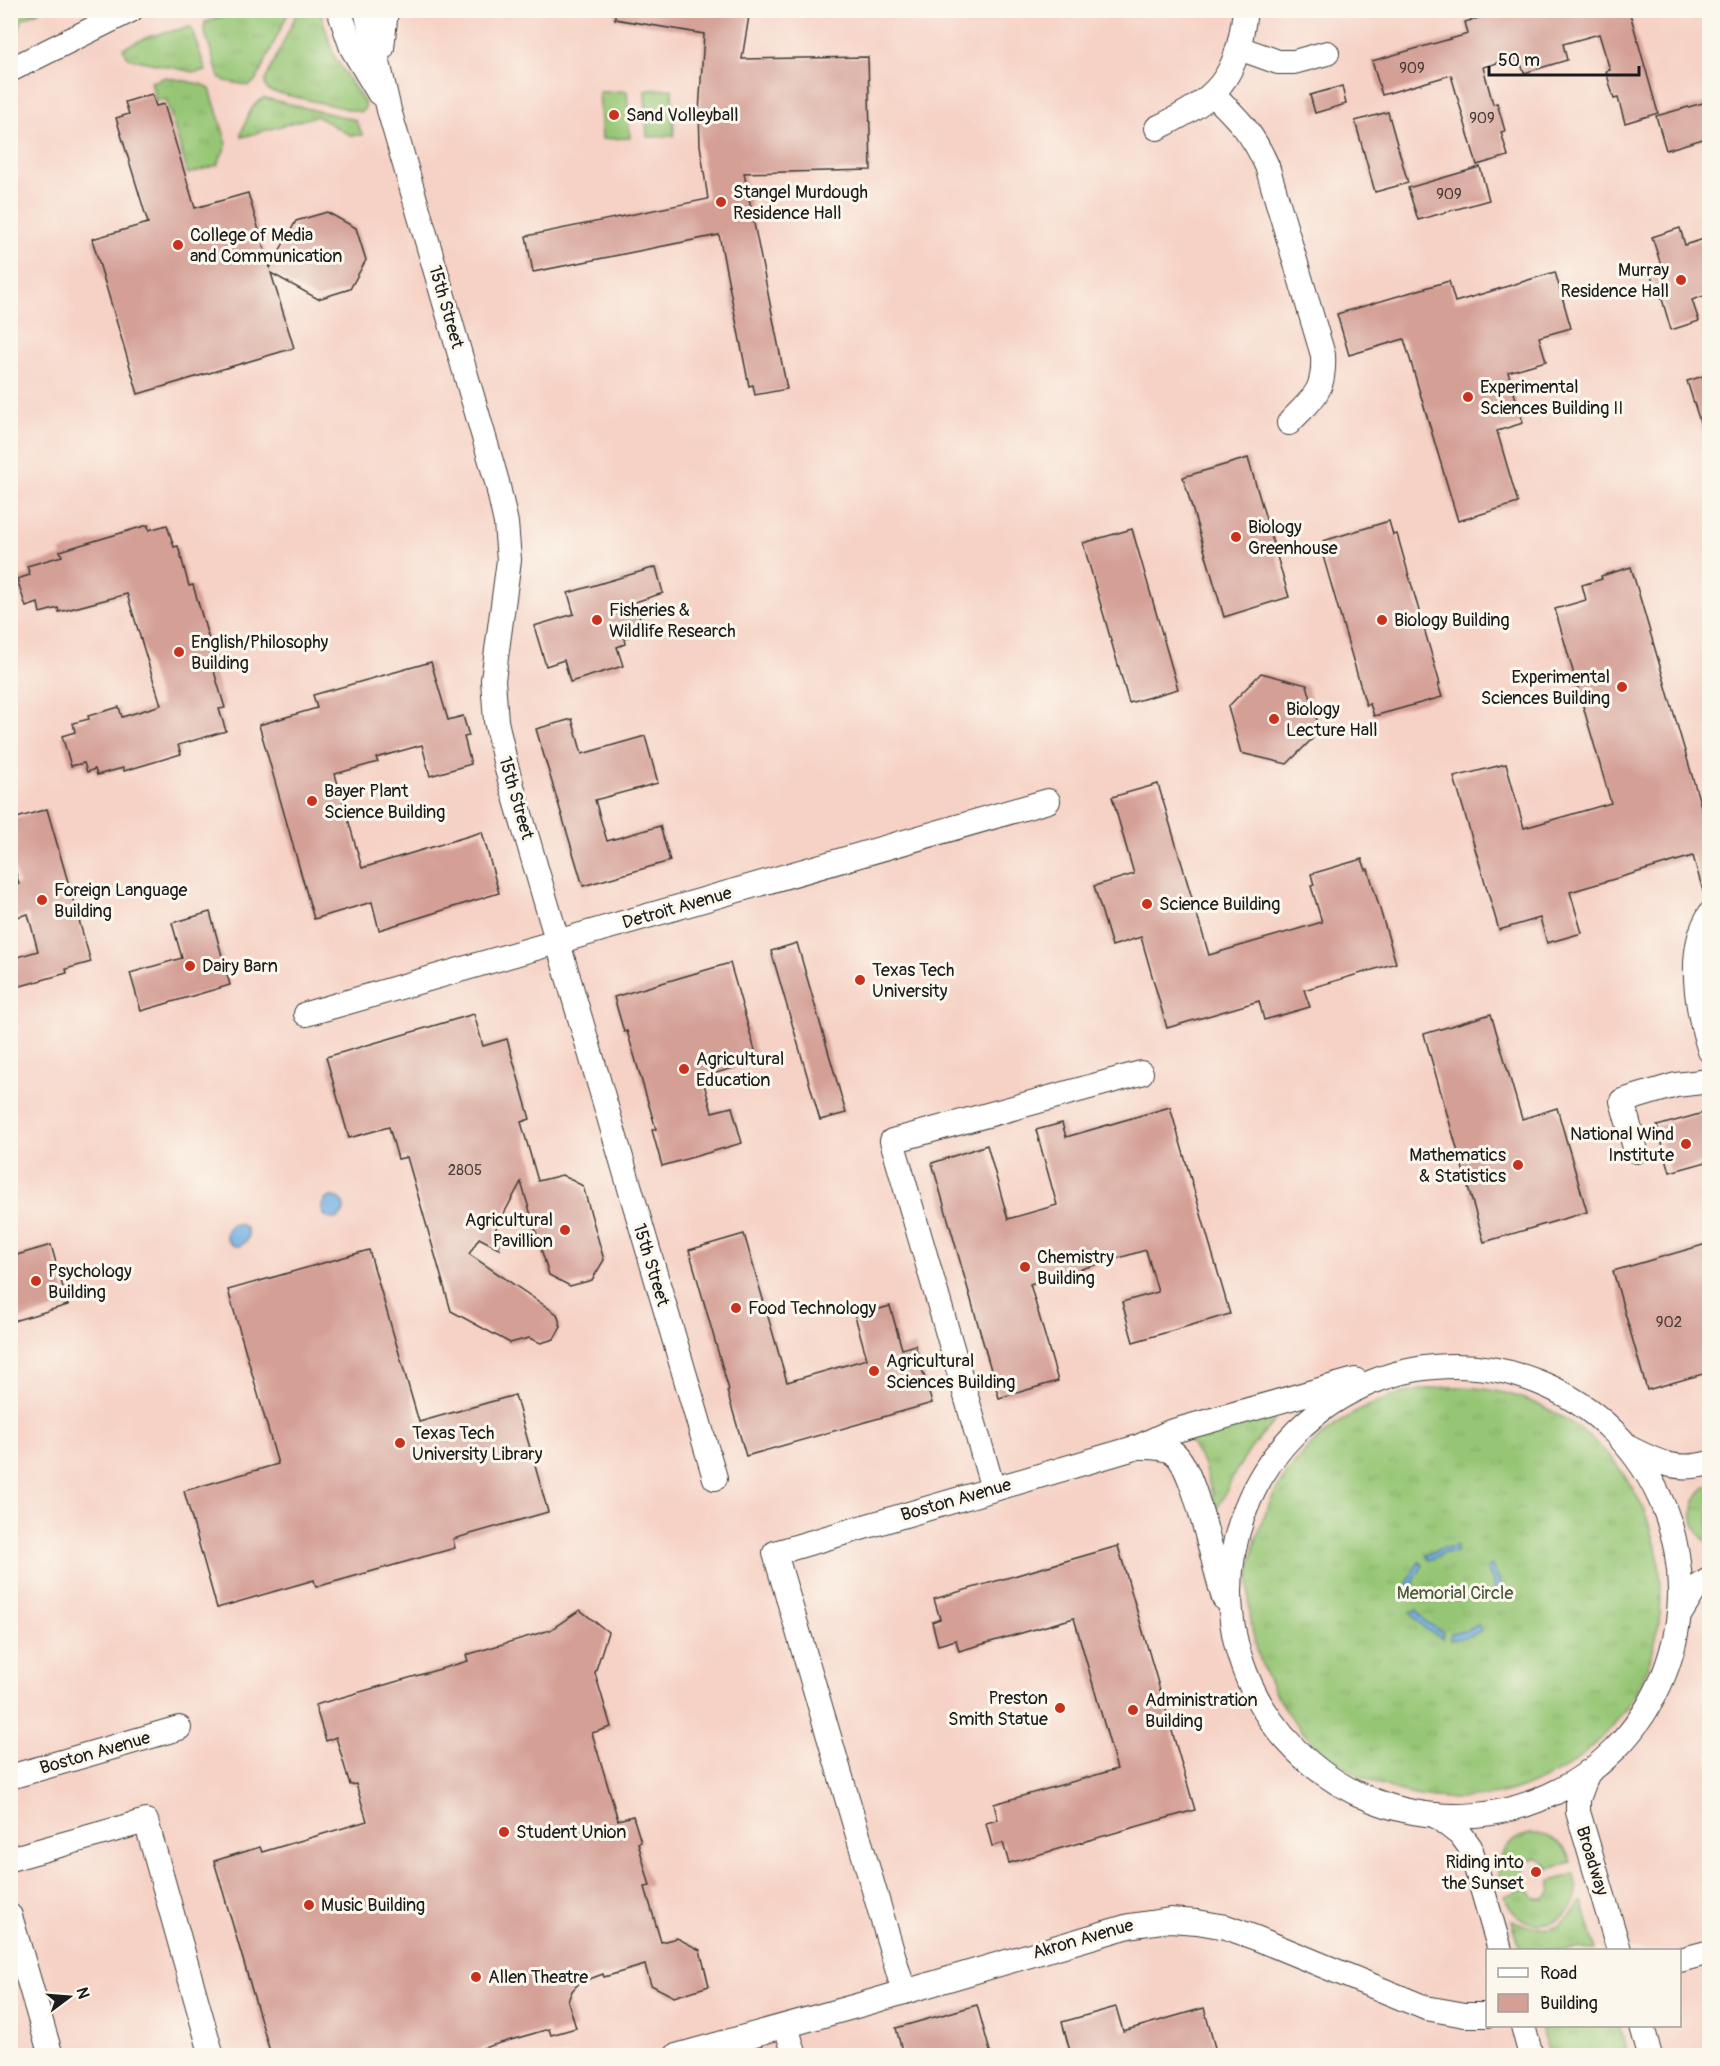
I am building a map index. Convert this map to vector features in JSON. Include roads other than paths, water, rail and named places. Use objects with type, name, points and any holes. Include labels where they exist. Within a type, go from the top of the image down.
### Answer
[{"type":"street","points":[[10,70],[131,10]]},
{"type":"street","name":"15th Street","points":[[339,10],[352,48],[389,110]]},
{"type":"street","name":"15th Street","points":[[366,10],[389,110],[506,523],[508,560],[493,680],[496,721],[506,766],[715,1478]]},
{"type":"street","points":[[386,10],[382,46],[389,110]]},
{"type":"street","points":[[1157,128],[1182,116],[1222,85],[1233,66],[1239,48],[1245,10]]},
{"type":"street","points":[[1239,48],[1278,62],[1294,62],[1327,53]]},
{"type":"street","points":[[1213,94],[1246,126],[1267,166],[1323,355],[1324,372],[1320,389],[1289,423]]},
{"type":"street","name":"Detroit Avenue","points":[[306,1014],[1048,801]]},
{"type":"street","points":[[1710,914],[1701,934],[1696,959],[1699,1010],[1710,1051]]},
{"type":"street","points":[[993,1489],[892,1141],[1141,1073]]},
{"type":"street","points":[[1636,1151],[1622,1101],[1676,1085],[1710,1081]]},
{"type":"street","points":[[1461,1366],[1490,1368],[1526,1377],[1546,1385],[1584,1407],[1627,1446],[1655,1490],[1671,1531],[1679,1575],[1678,1619],[1668,1662],[1650,1703],[1624,1739],[1588,1772],[1554,1793],[1513,1809],[1469,1816],[1435,1815],[1403,1810],[1361,1795],[1323,1773],[1306,1759],[1276,1727],[1253,1689],[1238,1648],[1231,1583],[1236,1539],[1250,1498],[1272,1460],[1301,1427],[1326,1406],[1355,1389],[1396,1373],[1422,1368],[1461,1366]]},
{"type":"street","name":"Boston Avenue","points":[[904,1992],[775,1553],[1138,1447],[1170,1432],[1331,1385],[1396,1373]]},
{"type":"street","points":[[1627,1446],[1658,1462],[1677,1467],[1695,1467],[1710,1463]]},
{"type":"street","name":"Boston Avenue","points":[[1138,1447],[1160,1448],[1174,1453],[1184,1464],[1193,1487],[1234,1627]]},
{"type":"street","points":[[1678,1619],[1695,1588],[1710,1579]]},
{"type":"street","name":"Boston Avenue","points":[[10,1777],[179,1728]]},
{"type":"street","name":"Broadway","points":[[1588,1772],[1578,1799],[1578,1812],[1619,1949]]},
{"type":"street","points":[[1435,1815],[1462,1836],[1470,1847],[1500,1949]]},
{"type":"street","points":[[10,1859],[146,1821],[212,2055]]},
{"type":"street","points":[[10,1916],[51,2055]]},
{"type":"street","name":"Akron Avenue","points":[[676,2055],[786,2026],[1129,1926],[1170,1920],[1197,1922],[1226,1928],[1256,1938],[1426,2008],[1465,2015],[1486,2015]]},
{"type":"street","points":[[1681,1959],[1710,1952]]},
{"type":"street","points":[[786,2026],[795,2055]]},
{"type":"street","points":[[1523,2027],[1531,2055]]},
{"type":"street","points":[[1643,2027],[1650,2055]]},
{"type":"water","points":[[329,1197],[337,1197],[344,1204],[344,1212],[337,1219],[329,1219],[322,1212],[322,1204]]},
{"type":"water","points":[[233,1224],[241,1224],[248,1231],[248,1239],[241,1246],[233,1246],[226,1239],[226,1231]]},
{"type":"water","points":[[1457,1546],[1456,1552],[1444,1553],[1429,1560],[1426,1555],[1439,1549]]},
{"type":"water","points":[[1419,1561],[1423,1565],[1414,1581],[1413,1597],[1407,1599],[1408,1581]]},
{"type":"water","points":[[1491,1565],[1499,1580],[1500,1597],[1494,1596],[1493,1582],[1487,1569]]},
{"type":"water","points":[[1417,1610],[1427,1623],[1443,1632],[1442,1638],[1425,1629],[1411,1612]]},
{"type":"water","points":[[1478,1625],[1482,1630],[1471,1636],[1450,1640],[1451,1633],[1466,1631]]},
{"type":"place","name":"Sand Volleyball","points":[[614,115]]},
{"type":"place","name":"Stangel Murdough Residence Hall","points":[[721,202]]},
{"type":"place","name":"College of Media and Communication","points":[[178,245]]},
{"type":"place","name":"Murray Residence Hall","points":[[1681,280]]},
{"type":"place","name":"Experimental Sciences Building II","points":[[1468,397]]},
{"type":"place","name":"Biology Greenhouse","points":[[1236,537]]},
{"type":"place","name":"Fisheries & Wildlife Research","points":[[597,620]]},
{"type":"place","name":"Biology Building","points":[[1382,620]]},
{"type":"place","name":"English/Philosophy Building","points":[[179,652]]},
{"type":"place","name":"Experimental Sciences Building","points":[[1622,687]]},
{"type":"place","name":"Biology Lecture Hall","points":[[1274,719]]},
{"type":"place","name":"Bayer Plant Science Building","points":[[312,801]]},
{"type":"place","name":"Foreign Language Building","points":[[42,900]]},
{"type":"place","name":"Science Building","points":[[1147,904]]},
{"type":"place","name":"Dairy Barn","points":[[190,966]]},
{"type":"place","name":"Texas Tech University","points":[[860,980]]},
{"type":"place","name":"Agricultural Education","points":[[684,1069]]},
{"type":"place","name":"National Wind Institute","points":[[1686,1144]]},
{"type":"place","name":"Mathematics & Statistics","points":[[1518,1165]]},
{"type":"place","name":"Agricultural Pavillion","points":[[565,1230]]},
{"type":"place","name":"Chemistry Building","points":[[1025,1267]]},
{"type":"place","name":"Psychology Building","points":[[36,1281]]},
{"type":"place","name":"Food Technology","points":[[736,1308]]},
{"type":"place","name":"Agricultural Sciences Building","points":[[874,1371]]},
{"type":"place","name":"Texas Tech University Library","points":[[400,1443]]},
{"type":"place","name":"Preston Smith Statue","points":[[1060,1708]]},
{"type":"place","name":"Administration Building","points":[[1133,1710]]},
{"type":"place","name":"Student Union","points":[[504,1832]]},
{"type":"place","name":"Riding into the Sunset","points":[[1536,1872]]},
{"type":"place","name":"Music Building","points":[[309,1905]]},
{"type":"place","name":"Allen Theatre","points":[[476,1977]]},
{"type":"park label","name":"Memorial Circle","points":[[1455,1593]]}]
